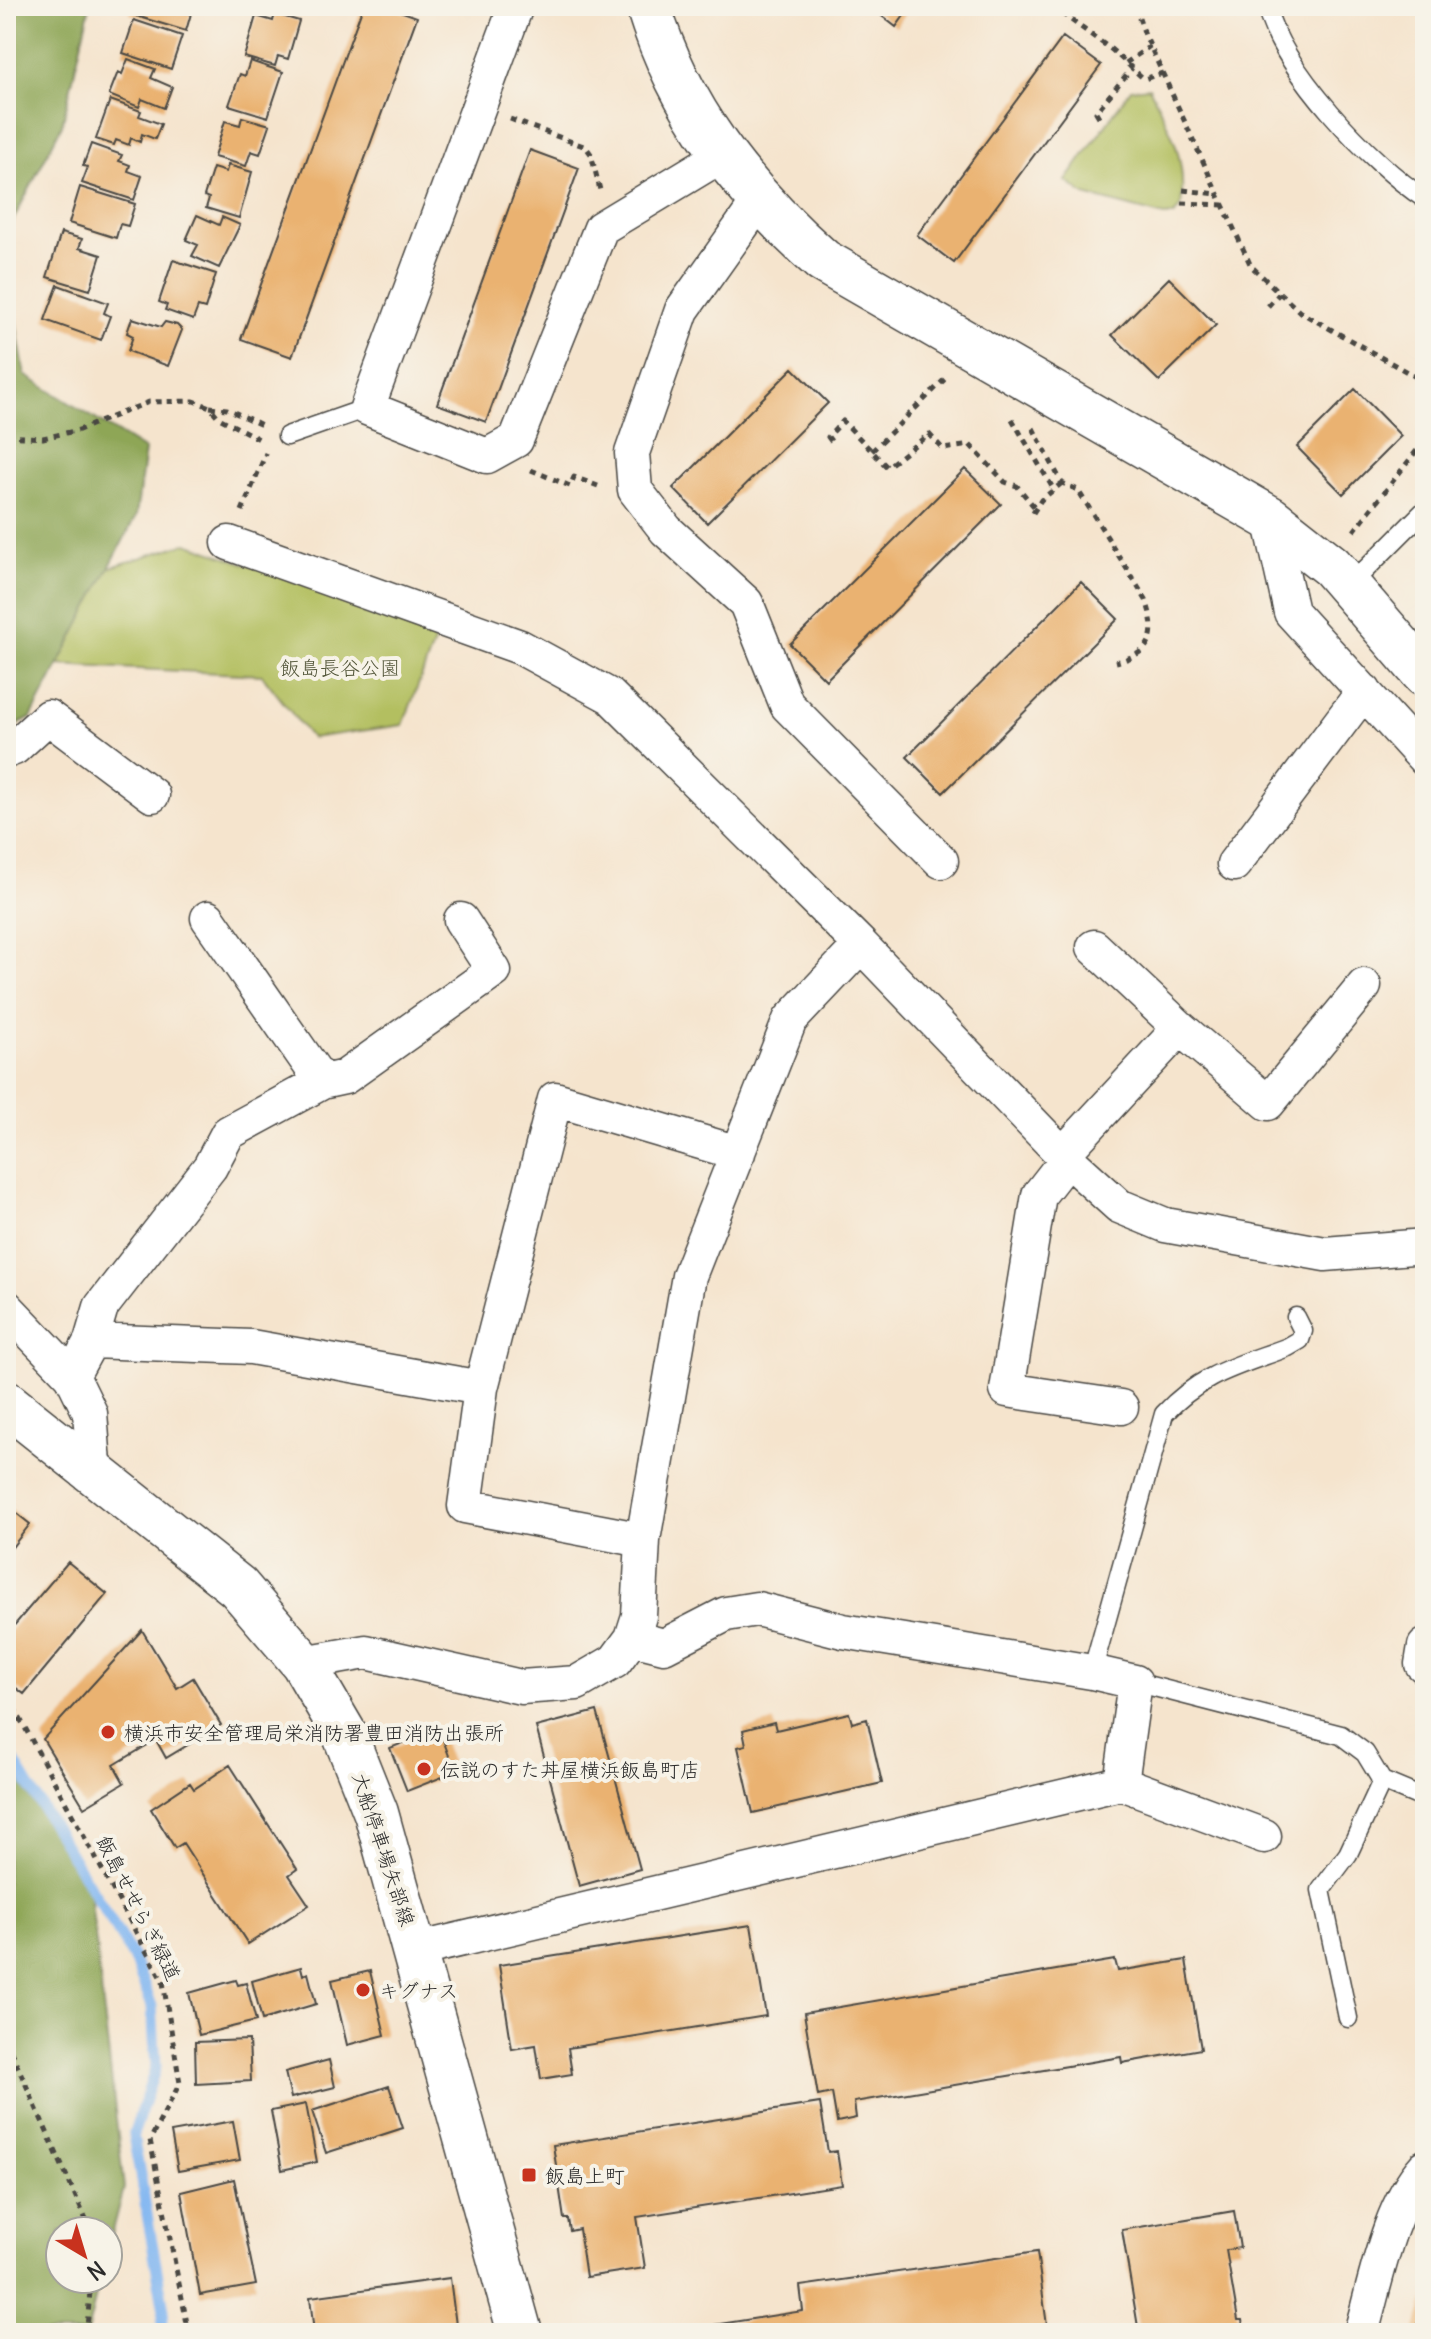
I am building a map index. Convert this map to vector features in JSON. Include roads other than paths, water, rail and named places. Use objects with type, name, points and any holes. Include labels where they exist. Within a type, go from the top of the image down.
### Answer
[{"type":"main road","points":[[648,6],[657,34],[680,83],[722,155],[784,226],[823,261],[1270,518],[1331,566],[1425,675]]},
{"type":"main road","name":"大船停車場矢部線","points":[[6,1403],[238,1587],[303,1663],[344,1733],[376,1813],[520,2333]]},
{"type":"street","points":[[516,6],[367,408],[487,456],[516,440],[601,228],[722,155]]},
{"type":"street","points":[[760,200],[682,310],[632,453],[635,490],[666,530],[746,603],[787,705],[941,861]]},
{"type":"street","points":[[1270,518],[1291,612],[1425,759]]},
{"type":"street","points":[[229,543],[520,647],[610,696],[861,945],[1065,1156],[1119,1206],[1165,1225],[1325,1254],[1425,1246]]},
{"type":"street","points":[[1234,864],[1364,691]]},
{"type":"street","points":[[6,751],[14,748],[48,717],[152,795]]},
{"type":"street","points":[[208,918],[322,1082]]},
{"type":"street","points":[[72,1376],[91,1341],[101,1307],[210,1167],[228,1133],[322,1082],[345,1077],[494,971],[461,920]]},
{"type":"street","points":[[303,1663],[366,1652],[521,1687],[577,1683],[615,1661],[632,1638],[639,1616],[643,1540],[689,1276],[790,1020],[861,945]]},
{"type":"street","points":[[1094,947],[1180,1028],[1268,1103],[1364,986]]},
{"type":"street","points":[[1121,1407],[1007,1390],[1039,1195],[1065,1156],[1180,1028]]},
{"type":"street","points":[[643,1540],[465,1506],[481,1388],[555,1099],[738,1153]]},
{"type":"street","points":[[6,1307],[72,1376],[90,1413],[95,1476]]},
{"type":"street","points":[[91,1341],[251,1347],[481,1388]]},
{"type":"street","points":[[632,1638],[664,1646],[726,1614],[757,1609],[843,1631],[1092,1672],[1135,1682],[1121,1783]]},
{"type":"street","points":[[1425,1646],[1422,1664],[1425,1666]]},
{"type":"street","points":[[416,1950],[1121,1783],[1264,1836]]},
{"type":"street","points":[[1361,2333],[1392,2225],[1416,2176],[1425,2167]]},
{"type":"lane","points":[[1266,6],[1270,24],[1321,105],[1400,183],[1425,199]]},
{"type":"lane","points":[[287,436],[367,408]]},
{"type":"lane","points":[[1348,587],[1425,510]]},
{"type":"lane","points":[[1092,1672],[1164,1414],[1183,1394],[1210,1376],[1300,1340],[1303,1331],[1296,1317]]},
{"type":"lane","points":[[1135,1682],[1341,1735],[1365,1753],[1382,1781],[1425,1799]]},
{"type":"lane","points":[[1348,2018],[1321,1890],[1348,1854],[1382,1781]]},
{"type":"waterway","points":[[6,1748],[133,1957],[152,2006],[156,2067],[133,2135],[164,2310],[161,2333]]},
{"type":"place","name":"横浜市安全管理局栄消防署豊田消防出張所","points":[[108,1732]]},
{"type":"place","name":"伝説のすた丼屋横浜飯島町店","points":[[424,1769]]},
{"type":"place","name":"キグナス","points":[[363,1990]]},
{"type":"place","name":"飯島上町","points":[[529,2175]]},
{"type":"park label","name":"飯島長谷公園","points":[[340,667]]}]
